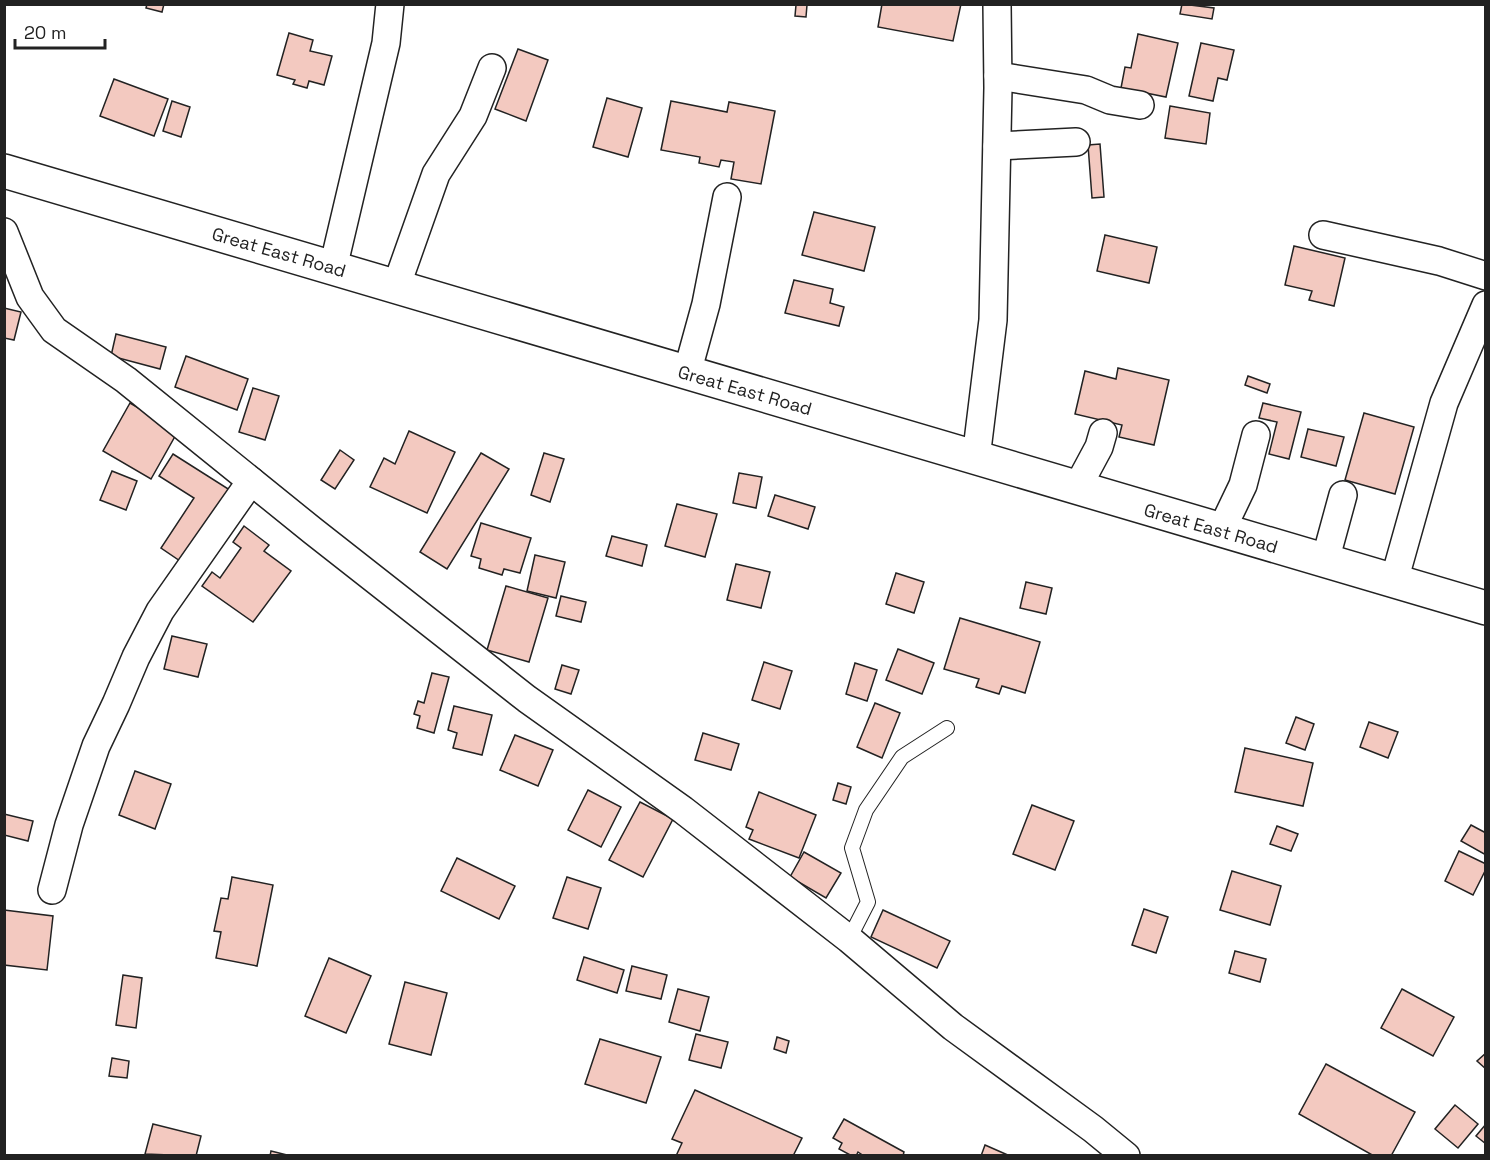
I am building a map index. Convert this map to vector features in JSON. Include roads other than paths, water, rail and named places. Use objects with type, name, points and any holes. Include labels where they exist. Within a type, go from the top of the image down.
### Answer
[{"type":"highway","name":"Great East Road","points":[[4,171],[1485,608]]},
{"type":"street","points":[[333,268],[386,43],[390,4]]},
{"type":"street","points":[[976,458],[993,320],[998,76],[997,4]]},
{"type":"street","points":[[396,287],[436,174],[473,116],[492,68]]},
{"type":"street","points":[[998,76],[1086,90],[1110,100],[1140,105]]},
{"type":"street","points":[[997,146],[1076,142]]},
{"type":"street","points":[[687,373],[706,304],[727,197]]},
{"type":"street","points":[[4,232],[30,297],[54,330],[126,380],[528,699],[683,810],[849,939],[953,1027],[1126,1155]]},
{"type":"street","points":[[1323,235],[1438,261],[1485,276]]},
{"type":"street","points":[[1394,581],[1444,403],[1485,305]]},
{"type":"street","points":[[1077,488],[1099,447],[1103,433]]},
{"type":"street","points":[[1221,531],[1243,485],[1256,435]]},
{"type":"street","points":[[52,890],[69,825],[96,746],[136,657],[160,611],[251,481]]},
{"type":"street","points":[[1325,561],[1343,495]]},
{"type":"lane","points":[[849,939],[868,902],[852,848],[866,810],[902,758],[947,728]]}]
